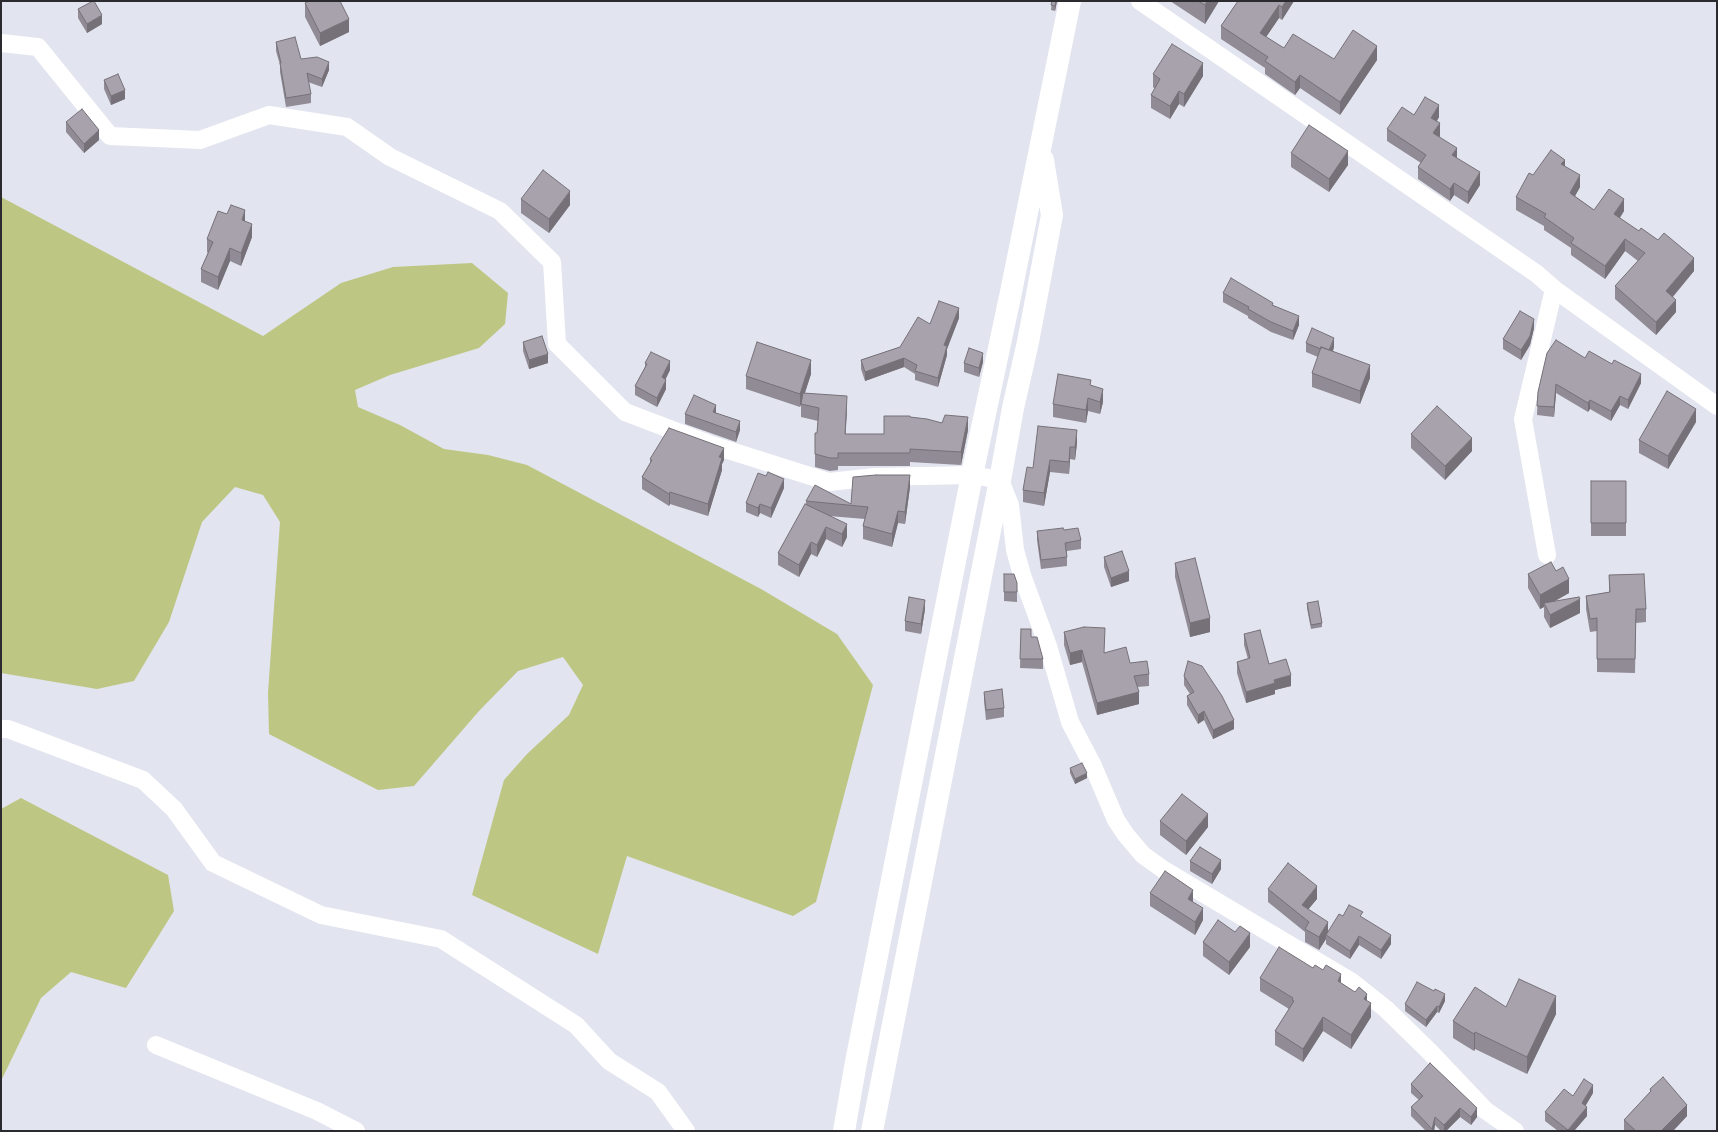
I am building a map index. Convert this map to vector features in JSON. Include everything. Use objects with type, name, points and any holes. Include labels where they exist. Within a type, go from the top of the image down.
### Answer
[{"type":"main road","points":[[844,1131],[857,1054],[972,475],[1070,1]]},
{"type":"main road","points":[[872,1131],[1052,215],[1040,146]]},
{"type":"street","points":[[1140,1],[1531,270],[1554,289],[1717,406]]},
{"type":"street","points":[[1,43],[38,47],[110,136],[200,140],[269,115],[347,127],[390,157],[500,211],[552,262],[556,344],[625,412],[709,444],[829,482],[875,477],[972,475],[1000,480],[1010,505],[1015,550],[1022,575],[1048,646],[1070,722],[1093,766],[1116,820],[1126,835],[1143,856],[1164,870],[1352,982],[1386,1009],[1430,1052],[1485,1110],[1515,1131]]},
{"type":"street","points":[[1547,555],[1523,419],[1554,289]]},
{"type":"street","points":[[1,730],[8,729],[143,780],[174,809],[213,863],[321,915],[441,939],[576,1025],[609,1061],[658,1092],[686,1131]]},
{"type":"street","points":[[156,1045],[317,1111],[356,1131]]},
{"type":"green space","points":[[1,197],[263,336],[341,283],[393,267],[472,263],[508,293],[505,324],[479,348],[390,375],[355,390],[358,407],[400,425],[444,449],[488,455],[527,465],[761,589],[837,634],[873,685],[816,902],[793,916],[627,856],[598,954],[472,895],[504,780],[527,754],[569,715],[583,685],[563,657],[518,671],[479,711],[414,786],[378,790],[269,734],[268,693],[280,522],[263,495],[235,487],[202,522],[169,622],[134,681],[97,689],[1,673]]},
{"type":"green space","points":[[21,798],[168,875],[174,911],[126,988],[71,972],[41,998],[1,1081],[1,809]]},
{"type":"building","points":[[93,1],[102,15],[87,24],[78,9]]},
{"type":"building","points":[[309,1],[340,1],[349,19],[320,33],[305,3]]},
{"type":"building","points":[[1052,1],[1056,1],[1055,6],[1051,5]]},
{"type":"building","points":[[1198,1],[1207,1],[1205,5]]},
{"type":"building","points":[[1238,1],[1286,1],[1282,7],[1279,5],[1260,33],[1284,48],[1293,34],[1334,59],[1353,30],[1377,46],[1340,102],[1300,75],[1295,82],[1265,61],[1268,57],[1221,26]]},
{"type":"building","points":[[295,37],[301,59],[317,57],[329,62],[322,79],[307,73],[311,94],[286,98],[281,63],[276,42]]},
{"type":"building","points":[[1172,44],[1203,63],[1184,94],[1179,91],[1170,106],[1151,95],[1160,79],[1153,74]]},
{"type":"building","points":[[118,74],[125,90],[111,96],[104,80]]},
{"type":"building","points":[[1425,97],[1439,105],[1431,118],[1440,123],[1433,133],[1457,148],[1452,155],[1480,172],[1468,192],[1454,183],[1450,189],[1418,167],[1426,155],[1387,129],[1402,107],[1414,115]]},
{"type":"building","points":[[82,109],[99,130],[84,144],[66,122]]},
{"type":"building","points":[[1309,125],[1348,151],[1329,179],[1291,153]]},
{"type":"building","points":[[1551,150],[1565,160],[1561,164],[1580,175],[1570,193],[1594,210],[1609,189],[1624,199],[1614,214],[1639,231],[1641,228],[1658,240],[1664,233],[1694,258],[1666,291],[1676,300],[1656,322],[1615,286],[1645,253],[1625,239],[1605,266],[1571,243],[1574,238],[1544,217],[1546,214],[1516,197],[1529,173],[1533,175]]},
{"type":"building","points":[[543,170],[570,191],[549,219],[521,199]]},
{"type":"building","points":[[231,205],[245,210],[242,220],[252,224],[241,253],[230,248],[218,277],[201,269],[213,242],[207,239],[218,211],[227,214]]},
{"type":"building","points":[[1231,278],[1273,303],[1272,305],[1299,316],[1293,331],[1271,322],[1248,309],[1249,307],[1223,293]]},
{"type":"building","points":[[939,301],[959,308],[944,345],[947,346],[938,378],[915,371],[917,365],[904,358],[865,372],[861,360],[900,347],[918,317],[930,324]]},
{"type":"building","points":[[1520,311],[1534,319],[1530,336],[1521,350],[1503,339]]},
{"type":"building","points":[[1312,328],[1334,338],[1329,350],[1321,347],[1321,349],[1306,343]]},
{"type":"building","points":[[542,336],[548,354],[529,360],[523,342]]},
{"type":"building","points":[[1556,340],[1585,358],[1589,351],[1612,364],[1614,360],[1641,374],[1628,400],[1620,396],[1611,411],[1590,400],[1588,403],[1556,384],[1554,407],[1537,406],[1538,392],[1547,353]]},
{"type":"building","points":[[757,342],[811,360],[800,394],[746,376]]},
{"type":"building","points":[[1321,347],[1370,365],[1360,391],[1312,373]]},
{"type":"building","points":[[969,348],[983,353],[979,368],[964,363]]},
{"type":"building","points":[[651,352],[670,361],[662,377],[666,380],[657,398],[635,386],[647,364],[645,363]]},
{"type":"building","points":[[1058,374],[1091,380],[1090,385],[1103,389],[1100,402],[1088,398],[1086,410],[1053,404]]},
{"type":"building","points":[[1667,391],[1696,409],[1668,456],[1639,440]]},
{"type":"building","points":[[803,393],[847,396],[845,434],[884,434],[884,416],[910,416],[942,423],[945,415],[968,417],[961,452],[910,449],[910,453],[838,453],[838,458],[830,458],[815,454],[815,433],[817,433],[819,408],[801,404]]},
{"type":"building","points":[[694,395],[716,405],[713,412],[740,421],[736,432],[685,414]]},
{"type":"building","points":[[1437,406],[1472,438],[1445,466],[1411,434]]},
{"type":"building","points":[[1038,426],[1077,430],[1075,447],[1070,447],[1069,462],[1050,460],[1044,493],[1023,490],[1027,467],[1033,468]]},
{"type":"building","points":[[669,428],[724,448],[719,457],[722,458],[708,504],[670,492],[669,494],[642,477],[652,460],[650,459]]},
{"type":"building","points":[[768,472],[784,479],[771,508],[760,504],[758,508],[746,503],[758,473],[766,476]]},
{"type":"building","points":[[910,475],[905,512],[898,511],[892,534],[863,526],[868,507],[806,501],[815,485],[851,504],[853,477]]},
{"type":"building","points":[[1591,481],[1626,481],[1626,523],[1591,523]]},
{"type":"building","points":[[805,504],[847,524],[842,534],[826,527],[817,545],[811,542],[799,565],[778,553]]},
{"type":"building","points":[[1063,528],[1064,530],[1078,528],[1081,540],[1065,543],[1067,557],[1041,560],[1037,531]]},
{"type":"building","points":[[1122,551],[1129,571],[1111,578],[1104,557]]},
{"type":"building","points":[[1195,558],[1210,618],[1190,623],[1175,563]]},
{"type":"building","points":[[1551,562],[1556,571],[1563,567],[1569,579],[1540,595],[1528,574]]},
{"type":"building","points":[[1004,574],[1014,574],[1017,583],[1017,592],[1004,592]]},
{"type":"building","points":[[1644,574],[1646,609],[1636,609],[1635,659],[1597,659],[1597,618],[1590,619],[1586,596],[1610,592],[1609,575]]},
{"type":"building","points":[[909,597],[925,600],[921,624],[905,621]]},
{"type":"building","points":[[1579,597],[1580,599],[1550,615],[1544,603]]},
{"type":"building","points":[[1318,601],[1322,623],[1311,625],[1307,603]]},
{"type":"building","points":[[1084,627],[1105,628],[1104,653],[1126,647],[1130,663],[1147,661],[1149,674],[1134,676],[1139,692],[1097,703],[1082,650],[1070,653],[1064,632]]},
{"type":"building","points":[[1021,629],[1031,629],[1031,637],[1037,637],[1043,659],[1020,659]]},
{"type":"building","points":[[1260,630],[1269,664],[1286,659],[1291,675],[1274,680],[1275,683],[1246,692],[1237,662],[1250,658],[1244,634]]},
{"type":"building","points":[[1188,661],[1202,666],[1222,696],[1234,720],[1213,730],[1204,711],[1198,715],[1187,696],[1194,692],[1184,676]]},
{"type":"building","points":[[1002,689],[1004,708],[986,710],[984,692]]},
{"type":"building","points":[[1082,763],[1087,773],[1075,779],[1070,768]]},
{"type":"building","points":[[1182,794],[1208,814],[1186,841],[1160,821]]},
{"type":"building","points":[[1200,847],[1221,860],[1212,874],[1190,861]]},
{"type":"building","points":[[1288,863],[1317,886],[1302,905],[1328,922],[1319,937],[1305,929],[1309,922],[1268,889]]},
{"type":"building","points":[[1165,871],[1193,890],[1188,899],[1203,908],[1195,922],[1150,893]]},
{"type":"building","points":[[1349,905],[1363,912],[1360,916],[1391,935],[1381,950],[1359,936],[1350,951],[1326,935],[1339,914],[1343,916]]},
{"type":"building","points":[[1218,920],[1235,932],[1240,926],[1250,933],[1229,962],[1203,942]]},
{"type":"building","points":[[1279,947],[1313,968],[1315,965],[1323,970],[1326,965],[1341,974],[1338,981],[1355,992],[1359,987],[1367,994],[1364,999],[1371,1003],[1351,1035],[1323,1017],[1303,1049],[1275,1031],[1294,1001],[1292,1000],[1293,998],[1260,978]]},
{"type":"building","points":[[1519,979],[1556,996],[1527,1057],[1475,1032],[1474,1034],[1453,1021],[1475,987],[1506,1007]]},
{"type":"building","points":[[1417,982],[1434,991],[1435,989],[1445,994],[1439,1007],[1437,1006],[1426,1020],[1405,1004]]},
{"type":"building","points":[[1430,1063],[1477,1108],[1471,1117],[1460,1108],[1444,1125],[1435,1117],[1432,1129],[1411,1107],[1423,1096],[1411,1084]]},
{"type":"building","points":[[1663,1077],[1687,1105],[1661,1131],[1636,1131],[1624,1120],[1651,1091],[1650,1089]]},
{"type":"building","points":[[1584,1079],[1593,1085],[1582,1103],[1587,1107],[1568,1130],[1545,1112],[1564,1089],[1573,1096]]}]
